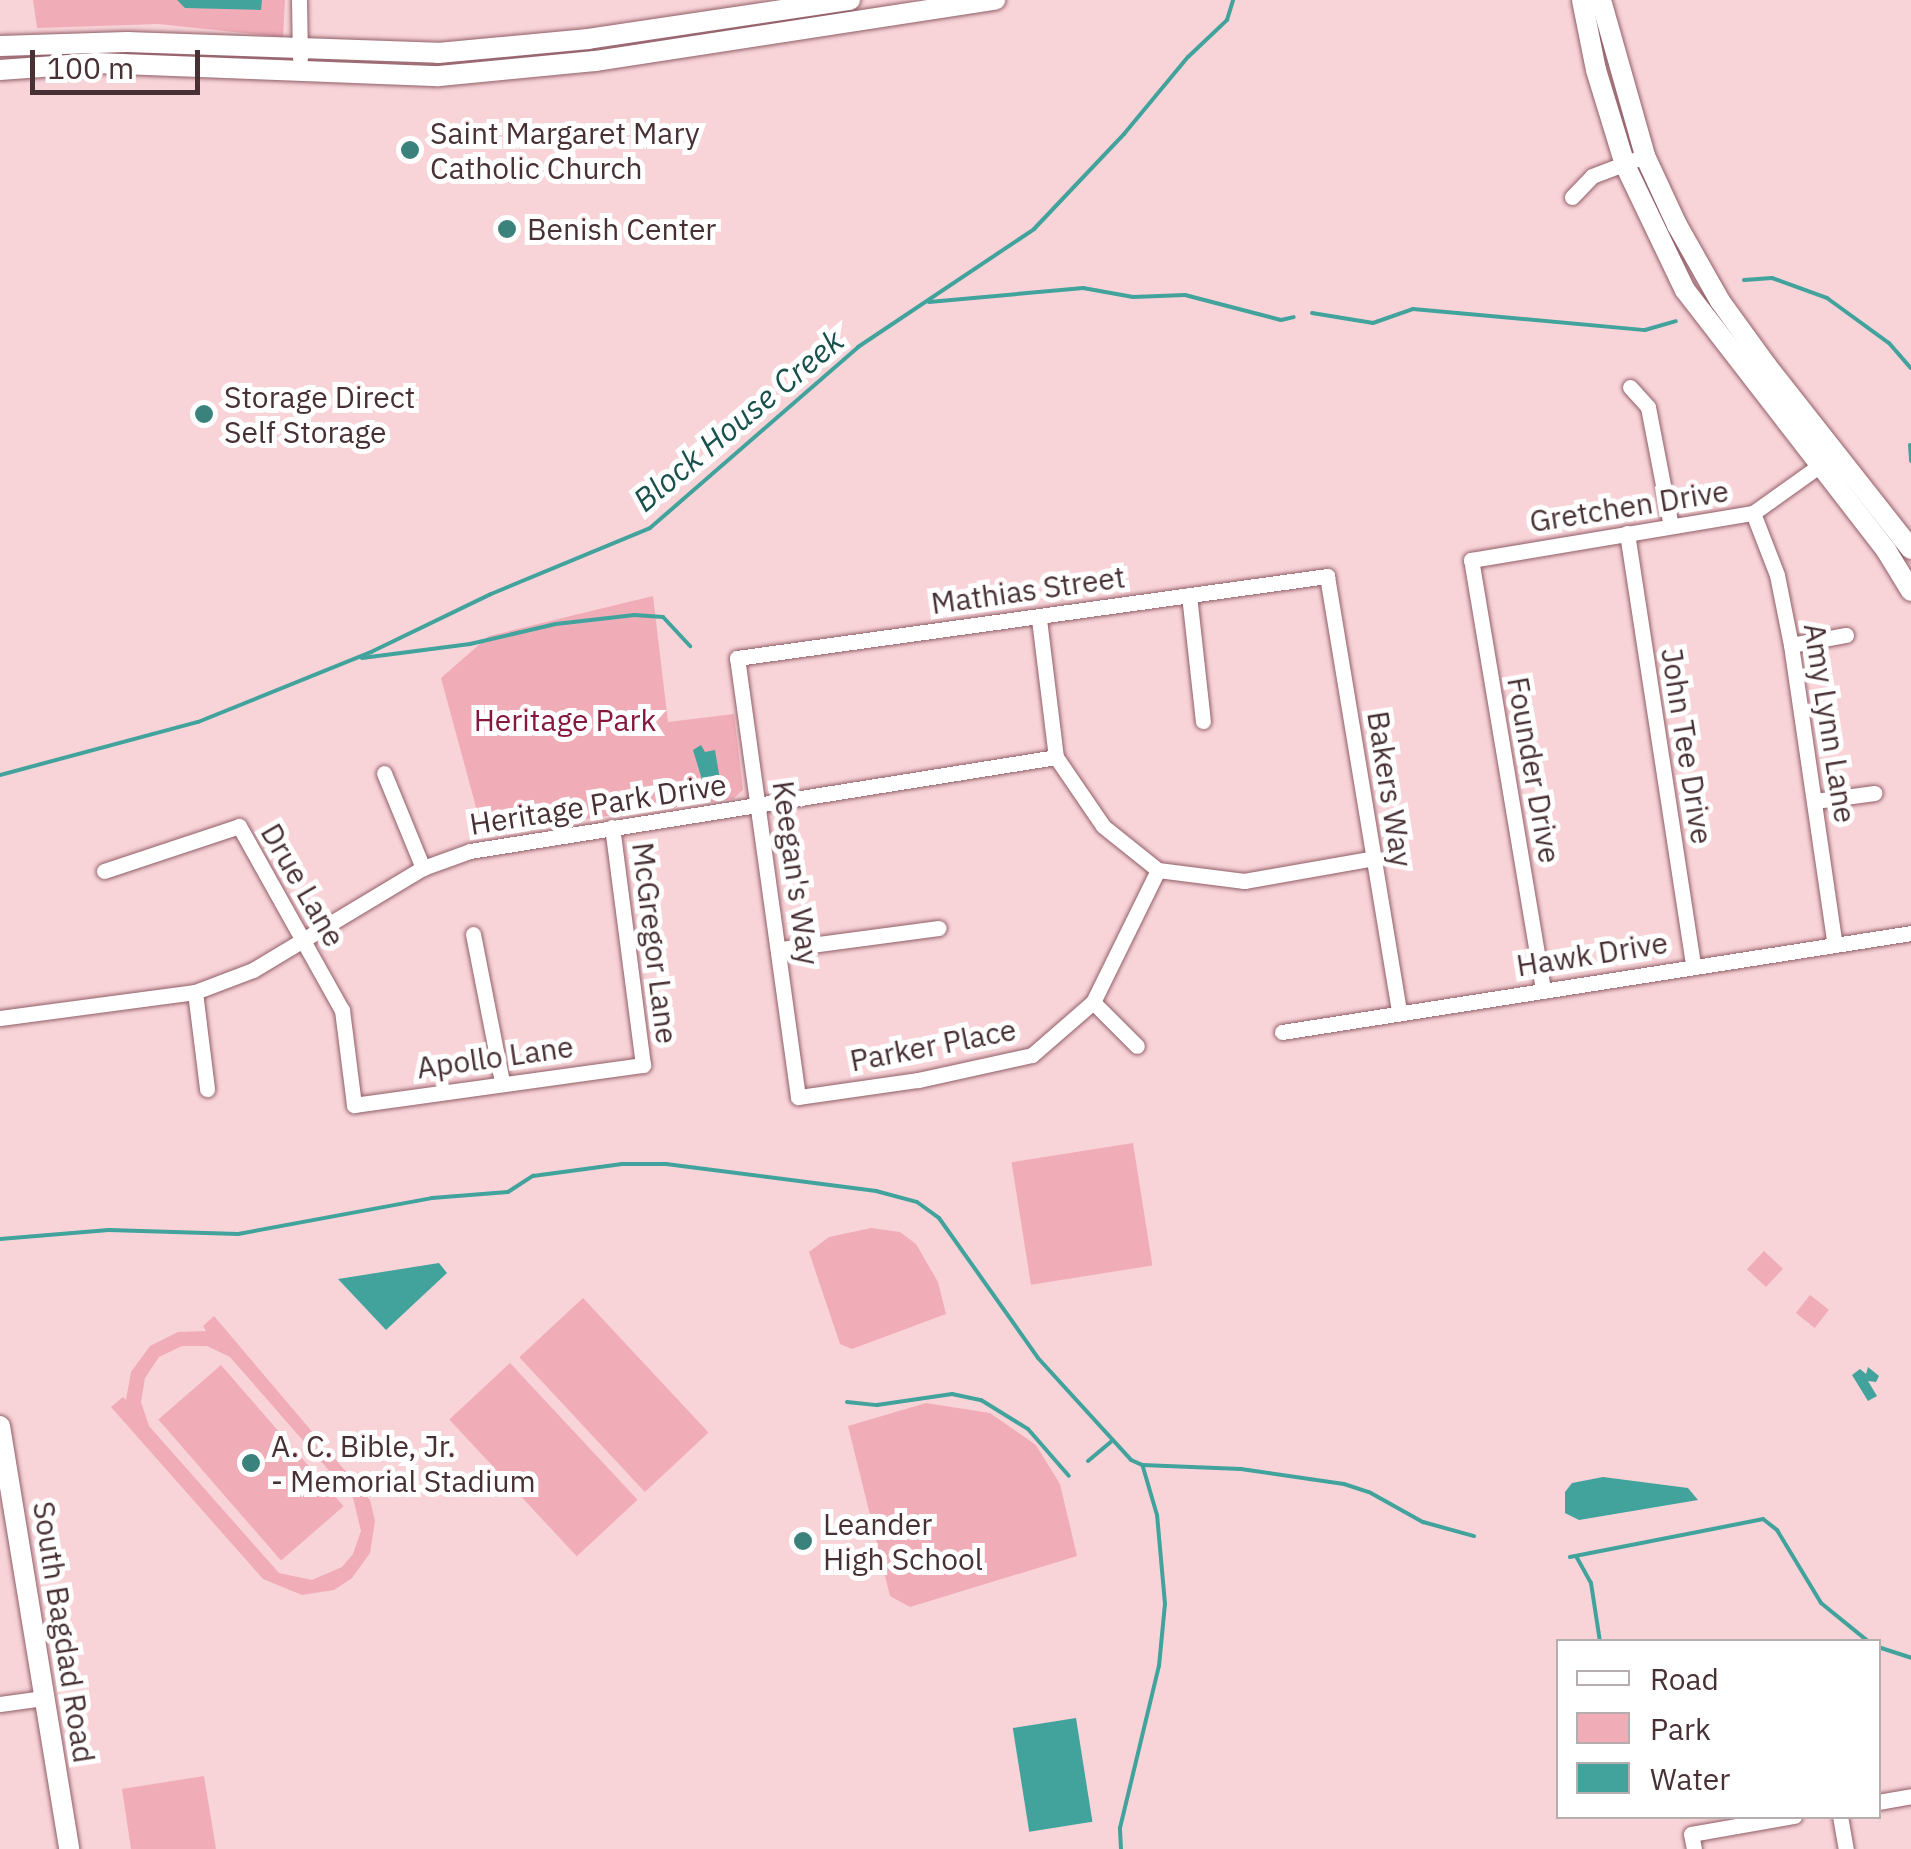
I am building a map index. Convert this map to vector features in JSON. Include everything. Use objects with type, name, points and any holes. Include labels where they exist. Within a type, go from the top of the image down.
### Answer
[{"type":"main road","points":[[0,46],[127,42],[438,52],[588,39],[777,6],[850,0]]},
{"type":"main road","points":[[0,70],[96,63],[439,76],[595,60],[995,0]]},
{"type":"main road","points":[[1582,0],[1592,54],[1686,290],[1886,550],[1911,591]]},
{"type":"main road","points":[[1601,0],[1635,160],[1720,301],[1911,549]]},
{"type":"main road","name":"South Bagdad Road","points":[[0,1426],[69,1849]]},
{"type":"street","points":[[299,0],[300,72]]},
{"type":"street","points":[[777,6],[782,32]]},
{"type":"street","points":[[1572,197],[1592,176],[1635,160]]},
{"type":"street","points":[[1630,387],[1648,407],[1671,526]]},
{"type":"street","name":"Gretchen Drive","points":[[1470,560],[1753,513],[1838,452]]},
{"type":"street","name":"Amy Lynn Lane","points":[[1753,513],[1777,575],[1791,645],[1835,946]]},
{"type":"street","name":"John Tee Drive","points":[[1628,533],[1693,966]]},
{"type":"street","name":"Founder Drive","points":[[1470,560],[1543,988]]},
{"type":"street","name":"Mathias Street","points":[[737,658],[1327,576]]},
{"type":"street","name":"Bakers Way","points":[[1327,576],[1399,1011]]},
{"type":"street","points":[[1188,595],[1204,721]]},
{"type":"street","points":[[1039,619],[1056,757],[1103,826],[1158,870],[1244,881],[1374,858]]},
{"type":"street","points":[[1791,645],[1846,635]]},
{"type":"street","name":"Keegan's Way","points":[[737,658],[781,949],[798,1097]]},
{"type":"street","name":"Heritage Park Drive","points":[[0,1018],[195,992],[253,970],[423,868],[470,850],[1056,757]]},
{"type":"street","points":[[384,773],[423,868]]},
{"type":"street","points":[[1815,801],[1874,793]]},
{"type":"street","name":"Drue Lane","points":[[104,871],[239,826],[342,1010],[354,1105]]},
{"type":"street","name":"McGregor Lane","points":[[612,827],[644,1066]]},
{"type":"street","name":"Parker Place","points":[[798,1097],[918,1080],[1032,1055],[1093,1002],[1158,870]]},
{"type":"street","points":[[781,949],[939,928]]},
{"type":"street","name":"Hawk Drive","points":[[1282,1032],[1911,933]]},
{"type":"street","points":[[472,934],[502,1082]]},
{"type":"street","points":[[195,992],[206,1089]]},
{"type":"street","points":[[1093,1002],[1137,1046]]},
{"type":"street","name":"Apollo Lane","points":[[354,1105],[502,1082],[644,1066]]},
{"type":"street","points":[[0,1704],[44,1698]]},
{"type":"street","points":[[1881,1801],[1911,1796]]},
{"type":"street","points":[[1694,1849],[1691,1834],[1777,1819]]},
{"type":"street","points":[[1841,1819],[1846,1849]]},
{"type":"green space","points":[[33,0],[285,0],[283,37],[158,24],[37,28]]},
{"type":"green space","name":"Heritage Park","points":[[653,596],[668,722],[734,714],[743,790],[733,799],[483,833],[441,678],[489,636]]},
{"type":"green space","points":[[1133,1143],[1152,1265],[1031,1285],[1012,1162]]},
{"type":"green space","points":[[871,1228],[900,1232],[916,1244],[938,1282],[946,1314],[852,1349],[840,1344],[809,1252],[829,1237]]},
{"type":"green space","points":[[1764,1251],[1783,1269],[1766,1287],[1747,1269]]},
{"type":"green space","points":[[1810,1295],[1829,1310],[1815,1328],[1796,1313]]},
{"type":"green space","points":[[583,1298],[708,1433],[645,1492],[519,1357]]},
{"type":"green space","name":"A. C. Bible, Jr. - Memorial Stadium","points":[[214,1316],[370,1500],[375,1521],[370,1553],[352,1578],[334,1590],[302,1595],[263,1579],[111,1407],[123,1397],[126,1400],[131,1372],[150,1346],[178,1332],[206,1331],[203,1326]],"holes":[[[182,1346],[207,1346],[230,1357],[353,1498],[361,1531],[353,1554],[342,1567],[312,1580],[279,1573],[149,1426],[141,1402],[145,1378],[159,1357]]]},
{"type":"green space","points":[[510,1363],[638,1500],[577,1556],[449,1420]]},
{"type":"green space","name":"A. C. Bible, Jr. - Memorial Stadium","points":[[221,1365],[344,1506],[281,1561],[158,1419]]},
{"type":"green space","points":[[926,1403],[990,1413],[1036,1445],[1060,1484],[1077,1556],[910,1607],[890,1596],[848,1426]]},
{"type":"green space","points":[[204,1776],[216,1849],[131,1849],[122,1789]]},
{"type":"water","points":[[177,0],[262,0],[261,10],[185,8]]},
{"type":"water","points":[[701,745],[705,752],[715,750],[720,780],[703,783],[693,750]]},
{"type":"water","points":[[439,1263],[447,1273],[386,1330],[338,1279]]},
{"type":"water","points":[[1868,1367],[1879,1376],[1876,1382],[1868,1381],[1877,1396],[1868,1401],[1852,1375],[1860,1369],[1866,1374]]},
{"type":"water","points":[[1603,1477],[1688,1488],[1698,1500],[1579,1520],[1565,1513],[1565,1492],[1572,1483]]},
{"type":"water","points":[[1076,1718],[1092,1822],[1029,1832],[1013,1728]]},
{"type":"waterway","name":"Block House Creek","points":[[0,775],[198,722],[371,652],[491,594],[650,528],[858,347],[1034,229],[1124,134],[1188,57],[1227,20],[1233,0]]},
{"type":"waterway","name":"Block House Creek","points":[[1744,280],[1772,278],[1827,298],[1889,343],[1911,368]]},
{"type":"waterway","name":"Block House Creek","points":[[929,302],[1083,288],[1133,297],[1185,295],[1281,320],[1294,317]]},
{"type":"waterway","name":"Block House Creek","points":[[1312,313],[1373,323],[1413,309],[1645,330],[1676,321]]},
{"type":"waterway","name":"Block House Creek","points":[[1910,445],[1911,461]]},
{"type":"waterway","points":[[362,658],[470,644],[556,624],[634,615],[663,617],[690,646]]},
{"type":"waterway","points":[[0,1239],[109,1230],[238,1234],[432,1198],[508,1192],[533,1176],[622,1164],[666,1164],[876,1191],[917,1202],[939,1218],[1038,1358],[1131,1460],[1142,1465],[1241,1469],[1344,1484],[1369,1492],[1423,1522],[1474,1536]]},
{"type":"waterway","points":[[847,1402],[877,1405],[952,1394],[981,1400],[1028,1429],[1069,1476]]},
{"type":"waterway","points":[[1088,1461],[1111,1442]]},
{"type":"waterway","points":[[1121,1849],[1120,1828],[1159,1666],[1165,1604],[1157,1515],[1143,1467]]},
{"type":"waterway","points":[[1570,1557],[1763,1519],[1777,1530],[1821,1603],[1865,1639]]},
{"type":"waterway","points":[[1576,1556],[1591,1583],[1600,1639]]},
{"type":"waterway","points":[[1881,1648],[1911,1658]]},
{"type":"place","name":"Saint Margaret Mary Catholic Church","points":[[410,150]]},
{"type":"place","name":"Benish Center","points":[[507,229]]},
{"type":"place","name":"Storage Direct Self Storage","points":[[204,414]]},
{"type":"place","name":"A. C. Bible, Jr. - Memorial Stadium","points":[[251,1463]]},
{"type":"place","name":"Leander High School","points":[[803,1541]]}]
